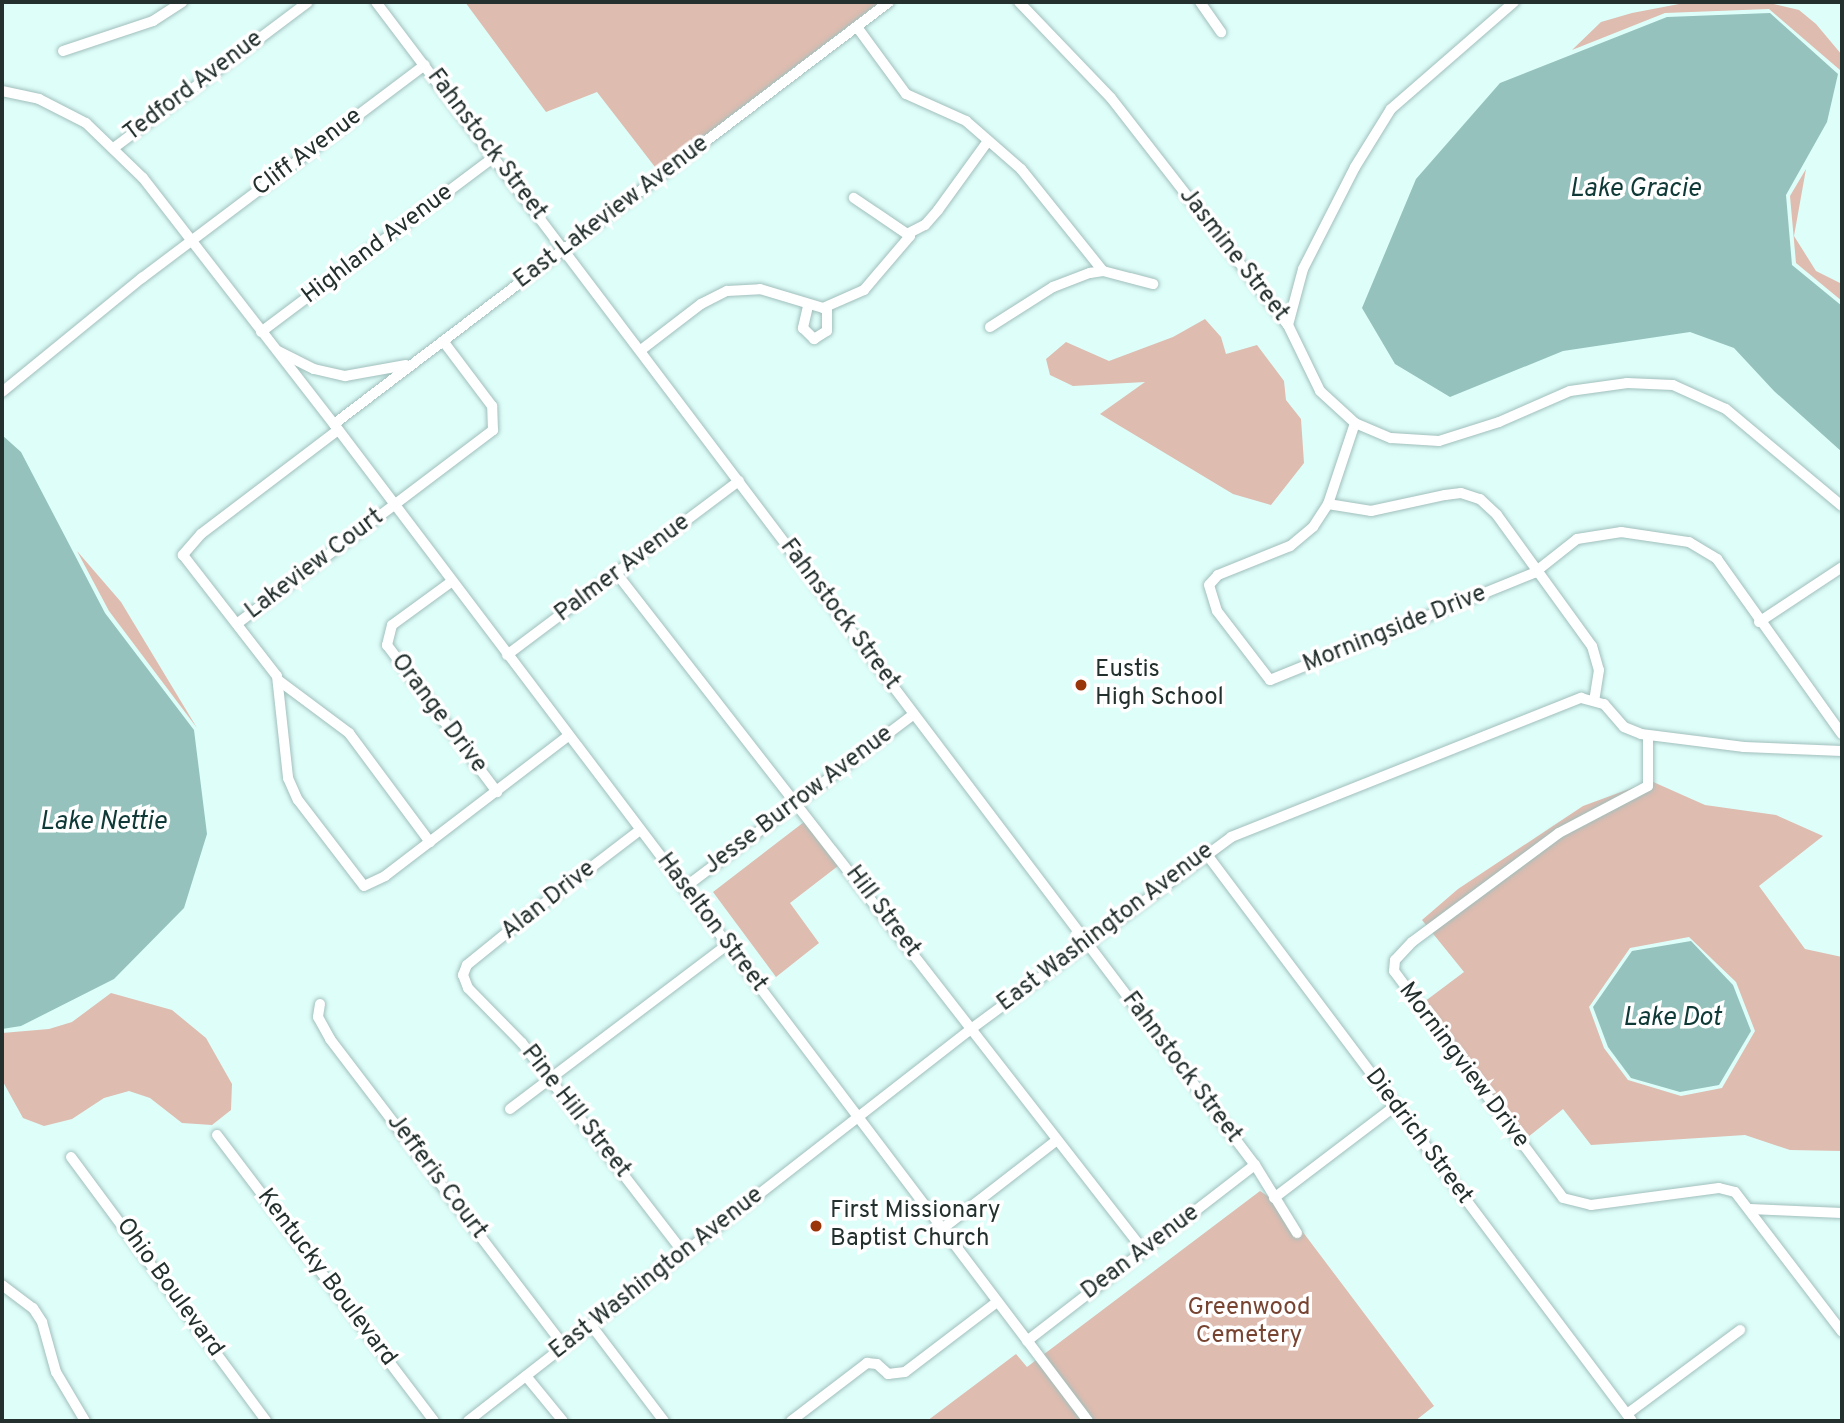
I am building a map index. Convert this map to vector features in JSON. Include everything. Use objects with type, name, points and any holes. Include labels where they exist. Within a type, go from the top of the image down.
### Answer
[{"type":"street","points":[[63,51],[153,21],[182,2]]},
{"type":"street","name":"Tedford Avenue","points":[[115,147],[308,2]]},
{"type":"street","name":"Fahnstock Street","points":[[376,2],[1255,1165],[1297,1233]]},
{"type":"street","name":"East Lakeview Avenue","points":[[238,623],[183,555],[201,534],[412,364],[889,2]]},
{"type":"street","name":"Jasmine Street","points":[[1019,2],[1111,98],[1288,325],[1320,391],[1355,423]]},
{"type":"street","points":[[1200,2],[1221,32]]},
{"type":"street","points":[[1288,325],[1303,269],[1385,117],[1403,95],[1514,2]]},
{"type":"street","points":[[856,27],[906,94],[966,121],[1053,204],[1103,271]]},
{"type":"street","name":"Cliff Avenue","points":[[2,392],[192,242],[425,65]]},
{"type":"street","name":"Haselton Street","points":[[2,91],[60,110],[86,123],[115,147],[336,427],[392,506],[1088,1421]]},
{"type":"street","points":[[909,233],[925,225],[938,210],[988,141]]},
{"type":"street","name":"Highland Avenue","points":[[261,332],[495,157]]},
{"type":"street","points":[[854,198],[909,233]]},
{"type":"street","points":[[640,350],[701,304],[727,291],[761,289],[808,306],[827,307],[864,290],[909,240],[909,233]]},
{"type":"street","points":[[990,327],[1053,287],[1103,271],[1153,284]]},
{"type":"street","points":[[808,306],[803,328],[814,339],[827,331],[827,307]]},
{"type":"street","name":"Lakeview Court","points":[[238,623],[489,434],[496,423],[482,390],[443,341]]},
{"type":"street","points":[[274,349],[314,369],[345,376],[373,374],[412,364]]},
{"type":"street","points":[[1842,506],[1726,409],[1673,385],[1627,383],[1570,391],[1499,422],[1439,441],[1402,440],[1355,423],[1328,504],[1371,511],[1446,495],[1470,494],[1497,516],[1592,646],[1599,670],[1594,700],[1624,727],[1648,735],[1744,747],[1842,751]]},
{"type":"street","name":"Palmer Avenue","points":[[506,656],[739,481]]},
{"type":"street","name":"Morningside Drive","points":[[1328,504],[1313,527],[1290,546],[1218,575],[1209,584],[1217,611],[1269,680],[1536,570]]},
{"type":"street","points":[[1536,570],[1568,545],[1593,534],[1620,532],[1689,542],[1717,559],[1759,622],[1842,734]]},
{"type":"street","points":[[1759,622],[1842,567]]},
{"type":"street","name":"Hill Street","points":[[617,574],[796,805],[832,846],[1144,1251]]},
{"type":"street","name":"Orange Drive","points":[[451,582],[392,625],[387,645],[497,792]]},
{"type":"street","points":[[238,623],[278,680],[349,733],[430,842]]},
{"type":"street","points":[[278,680],[292,788],[362,884],[385,876],[568,736]]},
{"type":"street","name":"East Washington Avenue","points":[[468,1421],[857,1117],[1205,852],[1231,837],[1542,711],[1581,698],[1594,700]]},
{"type":"street","name":"Jesse Burrow Avenue","points":[[684,888],[914,714]]},
{"type":"street","name":"Morningview Drive","points":[[1648,735],[1647,786],[1559,833],[1412,942],[1398,955],[1394,971],[1549,1180],[1571,1203],[1591,1205],[1719,1188],[1735,1192],[1750,1209]]},
{"type":"street","name":"Alan Drive","points":[[463,975],[467,965],[640,830]]},
{"type":"street","name":"Diedrich Street","points":[[1205,852],[1630,1418]]},
{"type":"street","points":[[510,1109],[727,945]]},
{"type":"street","name":"Pine Hill Street","points":[[463,975],[468,988],[551,1080],[684,1252]]},
{"type":"street","name":"Jefferis Court","points":[[320,1004],[318,1017],[330,1039],[564,1346]]},
{"type":"street","points":[[1274,1198],[1395,1106]]},
{"type":"street","name":"Kentucky Boulevard","points":[[217,1135],[434,1421]]},
{"type":"street","points":[[942,1229],[1057,1140]]},
{"type":"street","name":"Ohio Boulevard","points":[[71,1157],[266,1421]]},
{"type":"street","name":"Dean Avenue","points":[[1027,1341],[1255,1165]]},
{"type":"street","points":[[1750,1209],[1842,1213]]},
{"type":"street","points":[[1750,1209],[1842,1332]]},
{"type":"street","points":[[2,1286],[33,1308],[42,1322],[56,1372],[85,1421]]},
{"type":"street","points":[[791,1421],[867,1363],[877,1364],[888,1374],[905,1372],[997,1302]]},
{"type":"street","points":[[591,1325],[664,1421]]},
{"type":"street","points":[[1630,1418],[1740,1330]]},
{"type":"street","points":[[526,1376],[563,1421]]},
{"type":"green space","points":[[465,2],[880,2],[679,155],[655,167],[597,92],[546,112]]},
{"type":"green space","points":[[1765,2],[1799,10],[1816,24],[1842,55],[1840,70],[1769,9],[1665,13],[1572,50],[1601,22],[1632,13],[1679,4]]},
{"type":"green space","points":[[1806,169],[1794,236],[1816,271],[1842,284],[1842,301],[1796,263],[1790,196]]},
{"type":"green space","points":[[1205,319],[1221,337],[1226,354],[1257,345],[1284,381],[1286,400],[1301,419],[1304,463],[1271,505],[1233,494],[1100,414],[1145,382],[1073,386],[1050,375],[1046,359],[1066,342],[1109,361],[1173,337]]},
{"type":"green space","points":[[77,551],[121,602],[197,728],[109,611]]},
{"type":"green space","points":[[1651,781],[1705,805],[1776,815],[1823,836],[1759,886],[1805,949],[1842,957],[1842,1151],[1790,1150],[1745,1135],[1591,1145],[1563,1109],[1518,1145],[1416,1008],[1464,972],[1422,920],[1458,889],[1583,806]],"holes":[[[1689,937],[1736,982],[1755,1031],[1722,1088],[1681,1096],[1628,1080],[1604,1048],[1589,1007],[1630,948]]]},
{"type":"green space","points":[[804,822],[838,866],[790,903],[819,943],[776,977],[713,892]]},
{"type":"green space","points":[[111,993],[172,1010],[206,1038],[232,1084],[231,1110],[212,1125],[182,1123],[150,1098],[129,1091],[104,1098],[72,1119],[44,1126],[23,1118],[2,1080],[2,1033],[49,1029],[72,1022]]},
{"type":"green space","name":"Greenwood Cemetery","points":[[1260,1191],[1284,1207],[1434,1406],[1415,1421],[927,1421],[1016,1354],[1027,1367]]},
{"type":"water","name":"Lake Gracie","points":[[1770,13],[1838,74],[1827,122],[1786,195],[1792,265],[1842,306],[1842,452],[1774,391],[1734,348],[1690,332],[1563,351],[1450,397],[1395,364],[1362,308],[1416,179],[1500,83],[1667,17]]},
{"type":"water","name":"Lake Nettie","points":[[2,435],[21,452],[105,613],[194,730],[207,834],[184,908],[114,979],[21,1026],[2,1029]]},
{"type":"water","name":"Lake Dot","points":[[1691,941],[1733,985],[1751,1031],[1719,1085],[1680,1092],[1631,1078],[1608,1047],[1593,1007],[1632,951]]},
{"type":"place","name":"Eustis High School","points":[[1081,685]]},
{"type":"place","name":"First Missionary Baptist Church","points":[[816,1226]]}]
